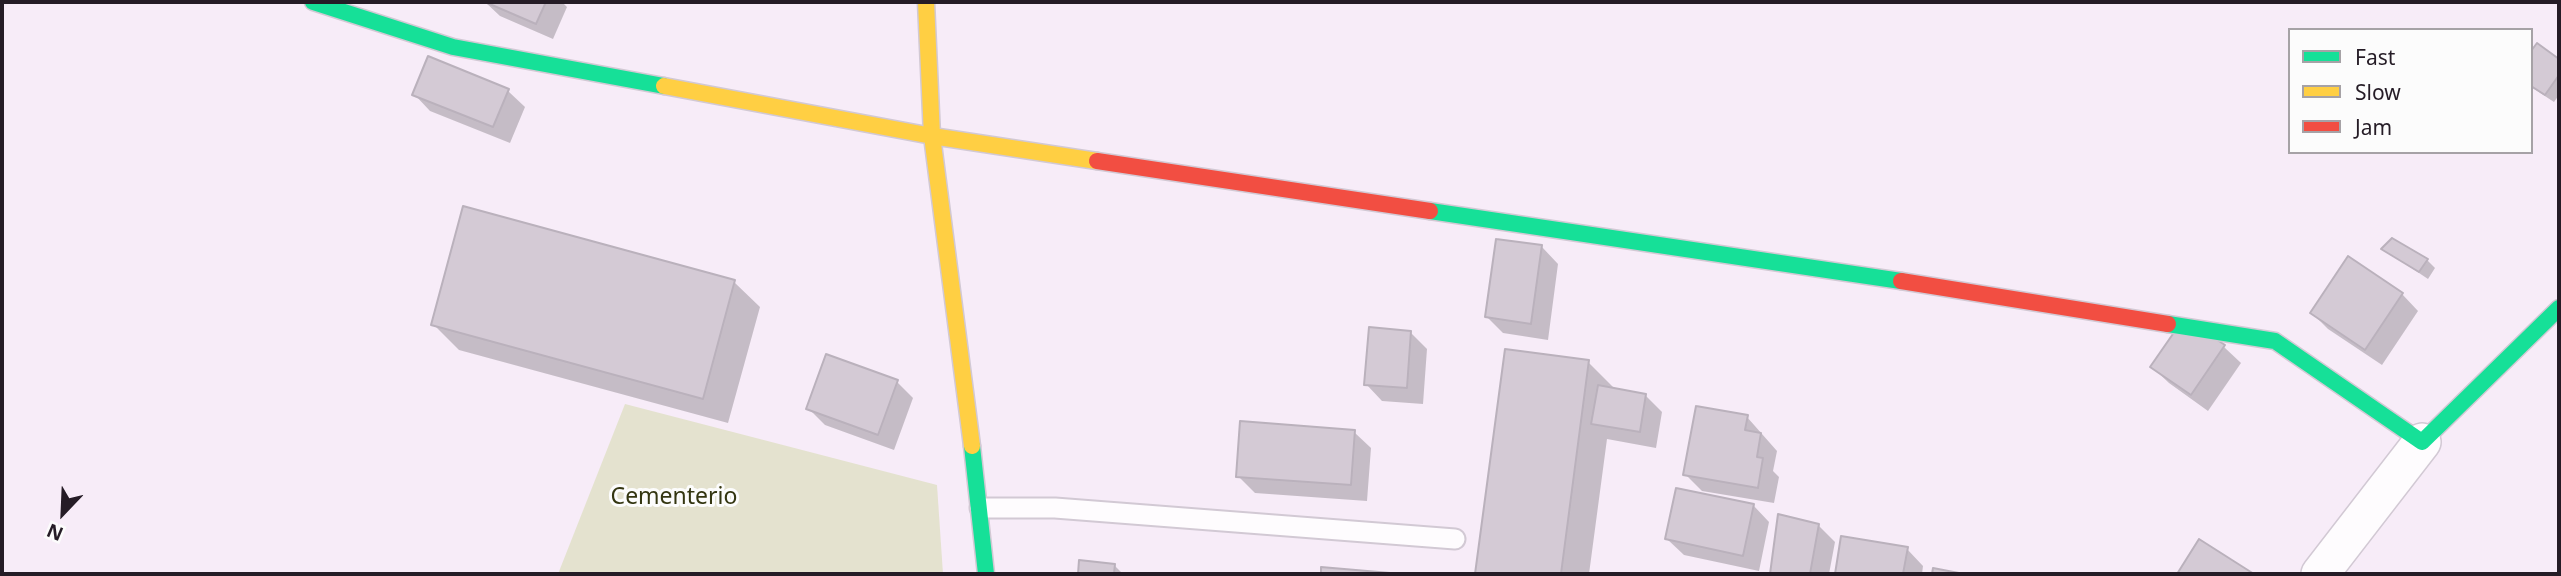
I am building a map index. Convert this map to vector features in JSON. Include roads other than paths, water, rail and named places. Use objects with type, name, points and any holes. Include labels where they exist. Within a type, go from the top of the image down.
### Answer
[{"type":"street","points":[[313,2],[453,47],[932,136],[1874,277],[2274,341],[2422,442]]},
{"type":"street","points":[[926,2],[932,136],[980,508],[981,565]]},
{"type":"street","points":[[2320,574],[2422,442],[2559,308]]},
{"type":"lane","points":[[980,508],[1055,508],[1455,539]]},
{"type":"park label","name":"Cementerio","points":[[674,497]]}]
